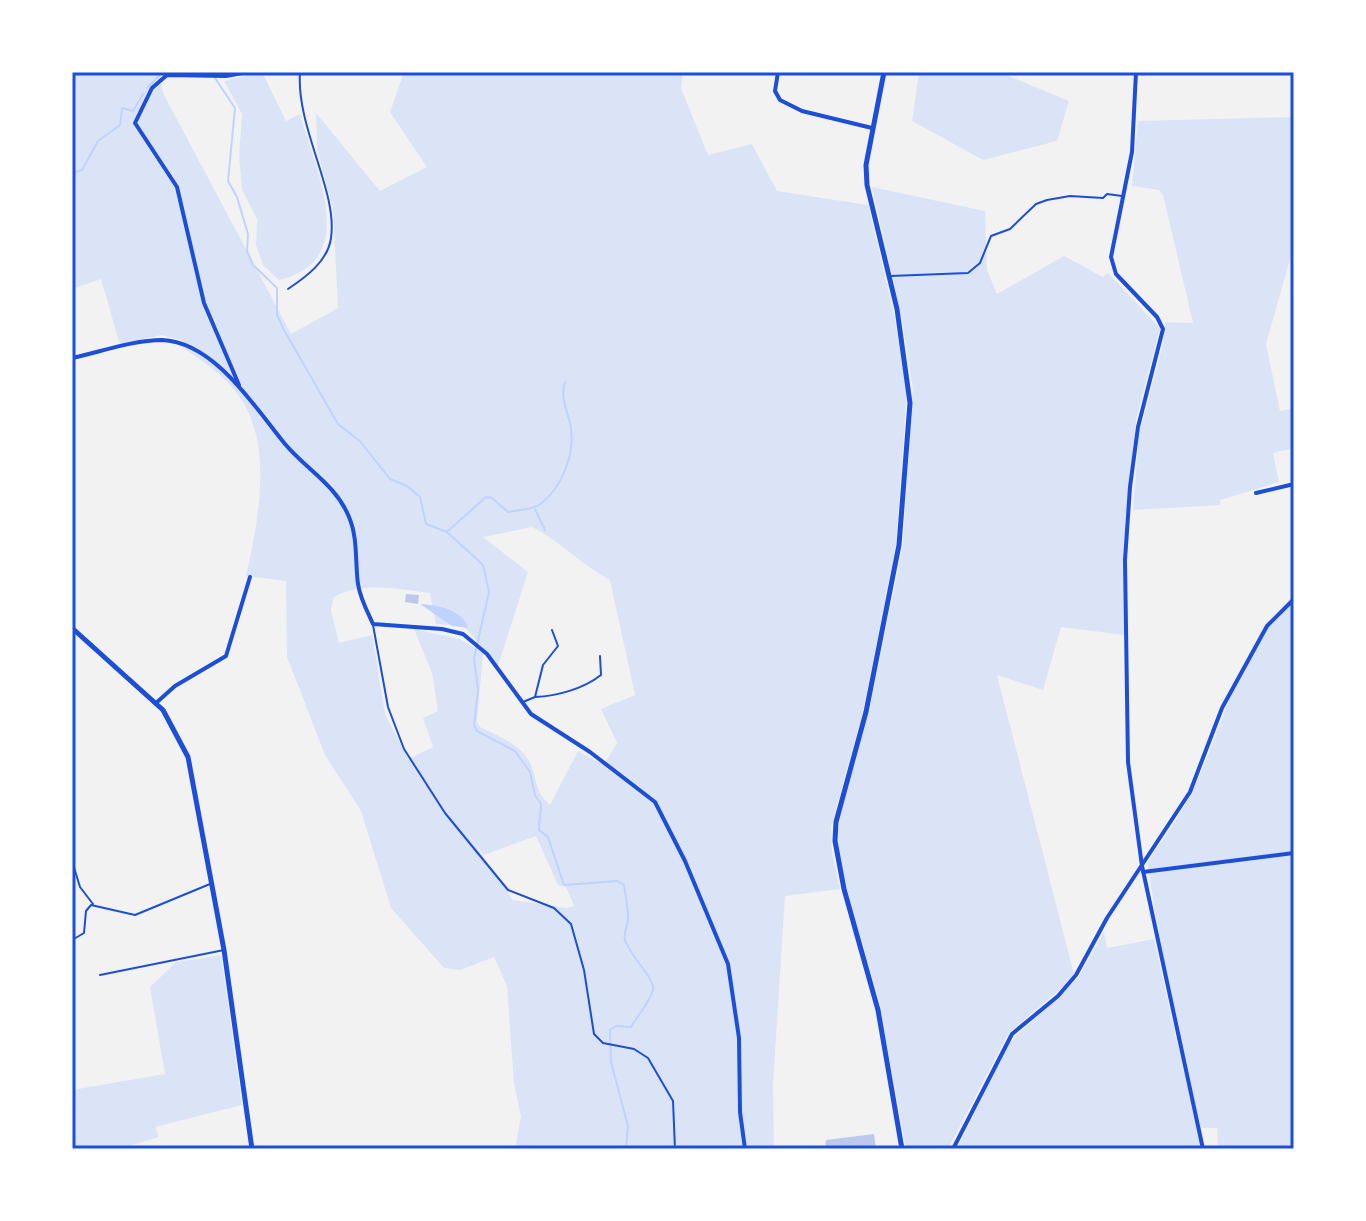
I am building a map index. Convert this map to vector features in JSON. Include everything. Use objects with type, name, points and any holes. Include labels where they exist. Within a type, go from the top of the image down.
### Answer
[{"type":"street","points":[[240,387],[204,303],[177,187],[167,166],[135,126],[146,97],[160,79],[172,74],[220,76],[248,72]]},
{"type":"street","points":[[778,72],[775,91],[784,103],[872,128]]},
{"type":"street","points":[[884,72],[872,128],[867,185],[888,275],[909,389],[899,545],[866,712],[836,822],[835,841],[844,889],[878,1010],[902,1149]]},
{"type":"street","points":[[1136,72],[1132,152],[1112,261],[1116,274],[1157,317],[1163,329],[1136,439],[1125,560],[1128,762],[1143,869],[1203,1149]]},
{"type":"street","points":[[72,358],[168,341],[202,355],[240,387],[285,444],[332,489],[344,506],[354,532],[359,587],[373,624],[450,630],[475,643],[534,716],[644,790],[662,814],[728,964],[739,1038],[740,1112],[745,1149]]},
{"type":"street","points":[[1256,493],[1294,484]]},
{"type":"street","points":[[156,703],[175,686],[226,656],[250,577]]},
{"type":"street","points":[[953,1149],[1007,1041],[1073,980],[1143,869],[1190,792],[1222,708],[1267,626],[1294,599]]},
{"type":"street","points":[[72,628],[156,703],[175,729],[189,762],[224,950],[252,1149]]},
{"type":"street","points":[[1143,869],[1294,853]]},
{"type":"lane","points":[[288,289],[314,270],[331,239],[330,213],[301,109],[300,72]]},
{"type":"lane","points":[[888,275],[921,277],[968,273],[980,263],[991,236],[1012,228],[1038,202],[1070,196],[1123,196]]},
{"type":"lane","points":[[373,624],[388,707],[404,749],[445,813],[508,890],[554,908],[569,920],[584,970],[593,1030],[598,1040],[644,1054],[663,1081],[674,1107],[675,1149]]},
{"type":"lane","points":[[535,697],[543,665],[558,646],[552,630]]},
{"type":"lane","points":[[521,703],[564,692],[596,679],[601,675],[600,656]]},
{"type":"lane","points":[[72,861],[80,887],[94,905],[124,915],[140,914],[211,884]]},
{"type":"lane","points":[[72,940],[84,933],[86,911],[94,905]]},
{"type":"lane","points":[[100,975],[224,950]]},
{"type":"shaded area","points":[[72,72],[159,72],[163,93],[291,334],[338,308],[333,208],[317,149],[316,113],[380,191],[427,167],[390,112],[404,72],[683,72],[681,88],[708,155],[752,144],[777,191],[868,205],[894,315],[907,389],[896,544],[863,711],[831,827],[832,853],[840,889],[785,896],[773,1085],[774,1149],[515,1149],[521,1117],[514,1083],[507,986],[494,957],[460,970],[444,968],[391,908],[361,811],[325,755],[287,657],[286,581],[246,576],[260,484],[257,437],[250,416],[227,382],[183,348],[181,340],[161,335],[120,345],[101,279],[72,289]],"holes":[[[532,527],[610,580],[635,695],[601,709],[617,743],[604,765],[578,751],[550,805],[539,790],[531,765],[522,752],[480,727],[477,722],[483,653],[460,639],[414,629],[432,673],[438,711],[423,718],[433,747],[408,759],[385,714],[372,635],[339,643],[331,610],[334,597],[356,589],[430,593],[436,624],[464,626],[498,666],[528,572],[483,537]],[[468,834],[484,855],[536,836],[558,885],[566,887],[574,906],[566,908],[513,900]]]},
{"type":"shaded area","points":[[262,72],[286,121],[300,114],[322,186],[326,211],[326,234],[319,254],[304,270],[279,280],[263,265],[256,245],[257,219],[242,190],[239,157],[242,114],[224,81]]},
{"type":"shaded area","points":[[919,72],[999,72],[1069,101],[1057,141],[983,160],[912,121]]},
{"type":"shaded area","points":[[1294,117],[1294,245],[1266,344],[1280,411],[1294,408],[1294,448],[1273,453],[1279,482],[1220,500],[1220,505],[1133,510],[1139,435],[1163,344],[1165,322],[1193,323],[1163,195],[1159,190],[1132,186],[1138,121]]},
{"type":"shaded area","points":[[872,187],[985,211],[987,270],[997,294],[1064,256],[1103,277],[1108,273],[1160,328],[1136,420],[1125,529],[1124,635],[1061,627],[1043,690],[997,675],[1074,974],[1008,1034],[948,1149],[906,1149],[879,1001],[840,865],[840,816],[869,713],[903,545],[913,389],[902,319]]},
{"type":"shaded area","points":[[1294,602],[1294,1149],[1218,1149],[1217,1128],[1201,1128],[1162,951],[1147,863],[1193,790],[1234,689],[1259,640],[1275,619]]},
{"type":"shaded area","points":[[1104,932],[1107,948],[1154,939],[1201,1149],[957,1149],[1008,1044],[1078,978]]},
{"type":"shaded area","points":[[221,955],[242,1105],[155,1127],[159,1137],[119,1149],[72,1149],[72,1090],[165,1074],[150,987],[176,962]]},
{"type":"water","points":[[420,604],[442,607],[455,613],[468,628],[452,626]]},
{"type":"building","points":[[406,594],[419,595],[418,604],[405,602]]},
{"type":"building","points":[[874,1134],[876,1149],[825,1148],[826,1140]]},
{"type":"waterway","points":[[147,88],[163,72]]},
{"type":"waterway","points":[[211,72],[235,108],[228,181],[237,197],[248,234],[247,251],[253,265],[277,288],[277,315],[284,330],[338,424],[360,441],[390,479],[407,486],[420,497],[426,524],[447,532],[483,565],[489,592],[474,658],[478,690],[474,725],[477,731],[515,751],[530,772],[535,795],[541,804],[539,830],[548,837],[564,885],[617,881],[624,885],[628,909],[625,940],[653,985],[652,994],[631,1027],[616,1026],[610,1030],[611,1062],[628,1126],[626,1149]]},
{"type":"waterway","points":[[72,173],[82,170],[98,141],[120,125],[122,108],[133,111],[143,94]]},
{"type":"waterway","points":[[448,531],[486,497],[492,498],[508,512],[528,509],[548,498],[561,478],[570,454],[571,430],[563,396],[565,382]]},
{"type":"waterway","points":[[535,509],[545,530]]}]
